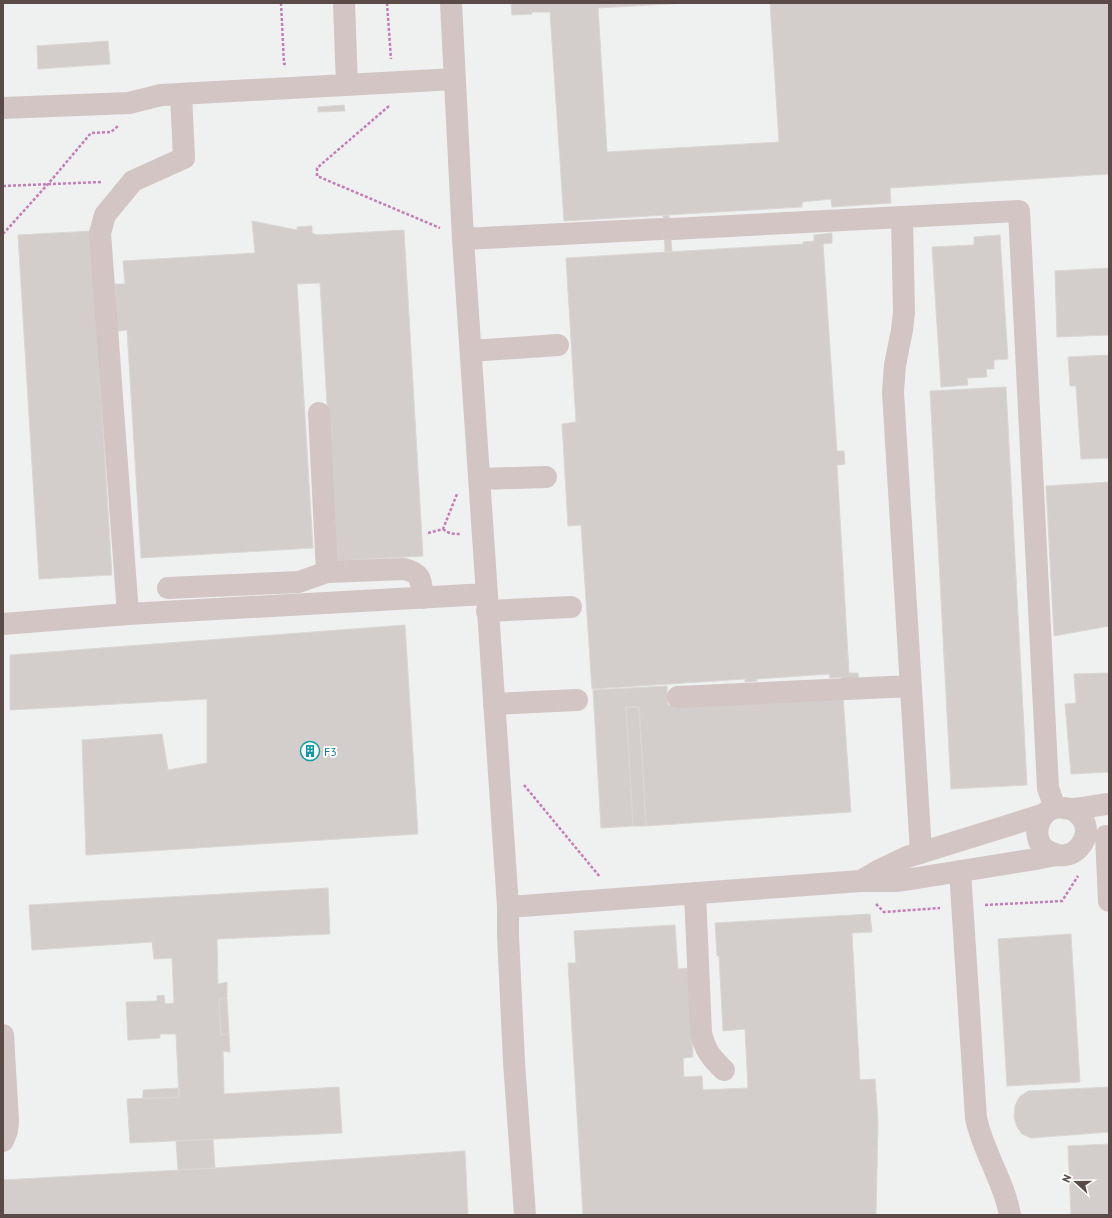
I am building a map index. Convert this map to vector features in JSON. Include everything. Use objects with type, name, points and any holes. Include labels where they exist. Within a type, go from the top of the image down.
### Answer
[{"type":"lane","points":[[344,3],[347,85]]},
{"type":"lane","points":[[452,3],[455,79],[454,235],[471,350],[508,906],[514,1062],[525,1215]]},
{"type":"lane","points":[[3,108],[129,103],[161,95],[455,79]]},
{"type":"lane","points":[[128,614],[100,233],[105,215],[133,181],[184,158],[181,94]]},
{"type":"lane","points":[[454,235],[666,229],[1019,211],[1048,788],[1057,810]]},
{"type":"lane","points":[[902,217],[904,312],[895,365],[893,392],[921,852]]},
{"type":"lane","points":[[471,350],[558,345]]},
{"type":"lane","points":[[319,413],[327,572]]},
{"type":"lane","points":[[479,479],[546,476]]},
{"type":"lane","points":[[168,588],[299,582],[327,572],[404,569],[412,571],[421,579],[423,598]]},
{"type":"lane","points":[[3,624],[128,614],[423,598],[572,607]]},
{"type":"lane","points":[[678,697],[911,686]]},
{"type":"lane","points":[[494,704],[577,700]]},
{"type":"lane","points":[[861,881],[893,863],[921,852],[1057,810],[1109,804]]},
{"type":"lane","points":[[1057,810],[1077,813],[1082,818],[1086,832],[1085,839],[1081,846],[1076,851],[1062,856],[1048,852],[1043,847],[1037,834],[1040,820],[1057,810]]},
{"type":"lane","points":[[1081,846],[1107,836],[1109,902]]},
{"type":"lane","points":[[508,906],[861,881],[895,881],[1055,855]]},
{"type":"lane","points":[[960,871],[976,1118],[983,1142],[1005,1196],[1010,1215]]},
{"type":"lane","points":[[695,893],[701,1033],[708,1053],[724,1070]]},
{"type":"lane","points":[[3,1035],[8,1121],[7,1131],[3,1141]]},
{"type":"path","points":[[281,3],[284,64]]},
{"type":"path","points":[[385,59],[392,59],[387,3]]},
{"type":"path","points":[[395,101],[317,168],[316,176],[454,235]]},
{"type":"path","points":[[3,234],[91,133],[111,132],[124,122]]},
{"type":"path","points":[[3,186],[133,181]]},
{"type":"path","points":[[443,529],[458,491]]},
{"type":"path","points":[[428,532],[443,529]]},
{"type":"path","points":[[443,529],[447,533],[464,534]]},
{"type":"path","points":[[521,788],[520,781],[600,877],[593,878]]},
{"type":"building","points":[[511,3],[686,3],[598,8],[607,152],[779,142],[770,3],[1109,3],[1109,174],[890,188],[891,203],[832,207],[831,199],[802,202],[802,207],[564,221],[550,12],[532,12],[532,14],[512,15]]},
{"type":"building","points":[[108,41],[110,64],[38,69],[37,46]]},
{"type":"building","points":[[344,105],[345,111],[318,112],[318,107]]},
{"type":"building","points":[[663,215],[669,215],[672,252],[665,252]]},
{"type":"building","points":[[252,221],[297,230],[297,227],[312,226],[312,233],[317,235],[404,230],[423,556],[336,561],[320,283],[297,284],[313,548],[141,558],[127,330],[117,331],[115,284],[125,284],[123,261],[255,253]]},
{"type":"building","points":[[91,231],[112,575],[39,579],[18,235]]},
{"type":"building","points":[[832,233],[832,243],[823,244],[837,451],[844,451],[845,464],[837,465],[849,673],[858,673],[859,682],[842,683],[841,677],[830,678],[829,674],[757,679],[757,681],[745,682],[745,679],[592,689],[581,525],[568,526],[562,424],[576,422],[566,258],[803,244],[803,242],[814,241],[814,235]]},
{"type":"building","points":[[1000,235],[1008,359],[994,360],[994,369],[986,369],[987,377],[967,378],[968,385],[941,387],[932,247],[974,245],[974,237]]},
{"type":"building","points":[[1109,268],[1109,335],[1057,337],[1055,271]]},
{"type":"building","points":[[1109,355],[1109,458],[1081,459],[1076,386],[1070,386],[1068,357]]},
{"type":"building","points":[[1006,387],[1027,785],[951,789],[930,391]]},
{"type":"building","points":[[1109,482],[1109,626],[1054,636],[1046,486]]},
{"type":"building","name":"F3","points":[[405,625],[418,834],[86,855],[82,740],[162,734],[168,770],[207,763],[207,699],[10,710],[10,655]]},
{"type":"building","points":[[1109,673],[1109,772],[1071,774],[1065,704],[1076,703],[1074,674]]},
{"type":"building","points":[[667,686],[668,705],[843,695],[851,812],[646,826],[639,707],[626,707],[633,826],[601,828],[593,690]]},
{"type":"building","points":[[626,707],[639,707],[646,826],[633,826]]},
{"type":"building","points":[[328,888],[330,934],[217,939],[218,984],[227,982],[227,998],[219,999],[221,1035],[229,1033],[230,1052],[223,1051],[224,1094],[339,1087],[342,1133],[130,1143],[127,1099],[179,1097],[176,1034],[160,1034],[160,1038],[128,1040],[126,1002],[157,1001],[157,996],[164,995],[165,1004],[174,1003],[172,958],[154,959],[152,942],[32,950],[29,905]]},
{"type":"building","points":[[870,914],[872,932],[852,933],[860,1080],[875,1079],[878,1121],[876,1215],[583,1215],[568,963],[576,963],[574,931],[675,925],[678,969],[688,968],[693,1057],[683,1058],[684,1077],[702,1076],[703,1090],[748,1088],[745,1029],[723,1031],[719,956],[717,956],[715,923]]},
{"type":"building","points":[[1071,934],[1080,1082],[1007,1086],[998,939]]},
{"type":"building","points":[[227,998],[229,1033],[221,1035],[219,999]]},
{"type":"building","points":[[1109,1087],[1109,1132],[1031,1138],[1022,1134],[1017,1127],[1014,1118],[1015,1106],[1019,1097],[1028,1091]]},
{"type":"building","points":[[179,1088],[179,1097],[143,1099],[143,1090]]},
{"type":"building","points":[[213,1139],[215,1168],[178,1170],[176,1141]]},
{"type":"building","points":[[1109,1144],[1109,1215],[1071,1215],[1068,1146]]},
{"type":"building","points":[[465,1151],[468,1215],[3,1215],[3,1180],[215,1168]]},
{"type":"place","name":"F3","points":[[310,751]]}]
